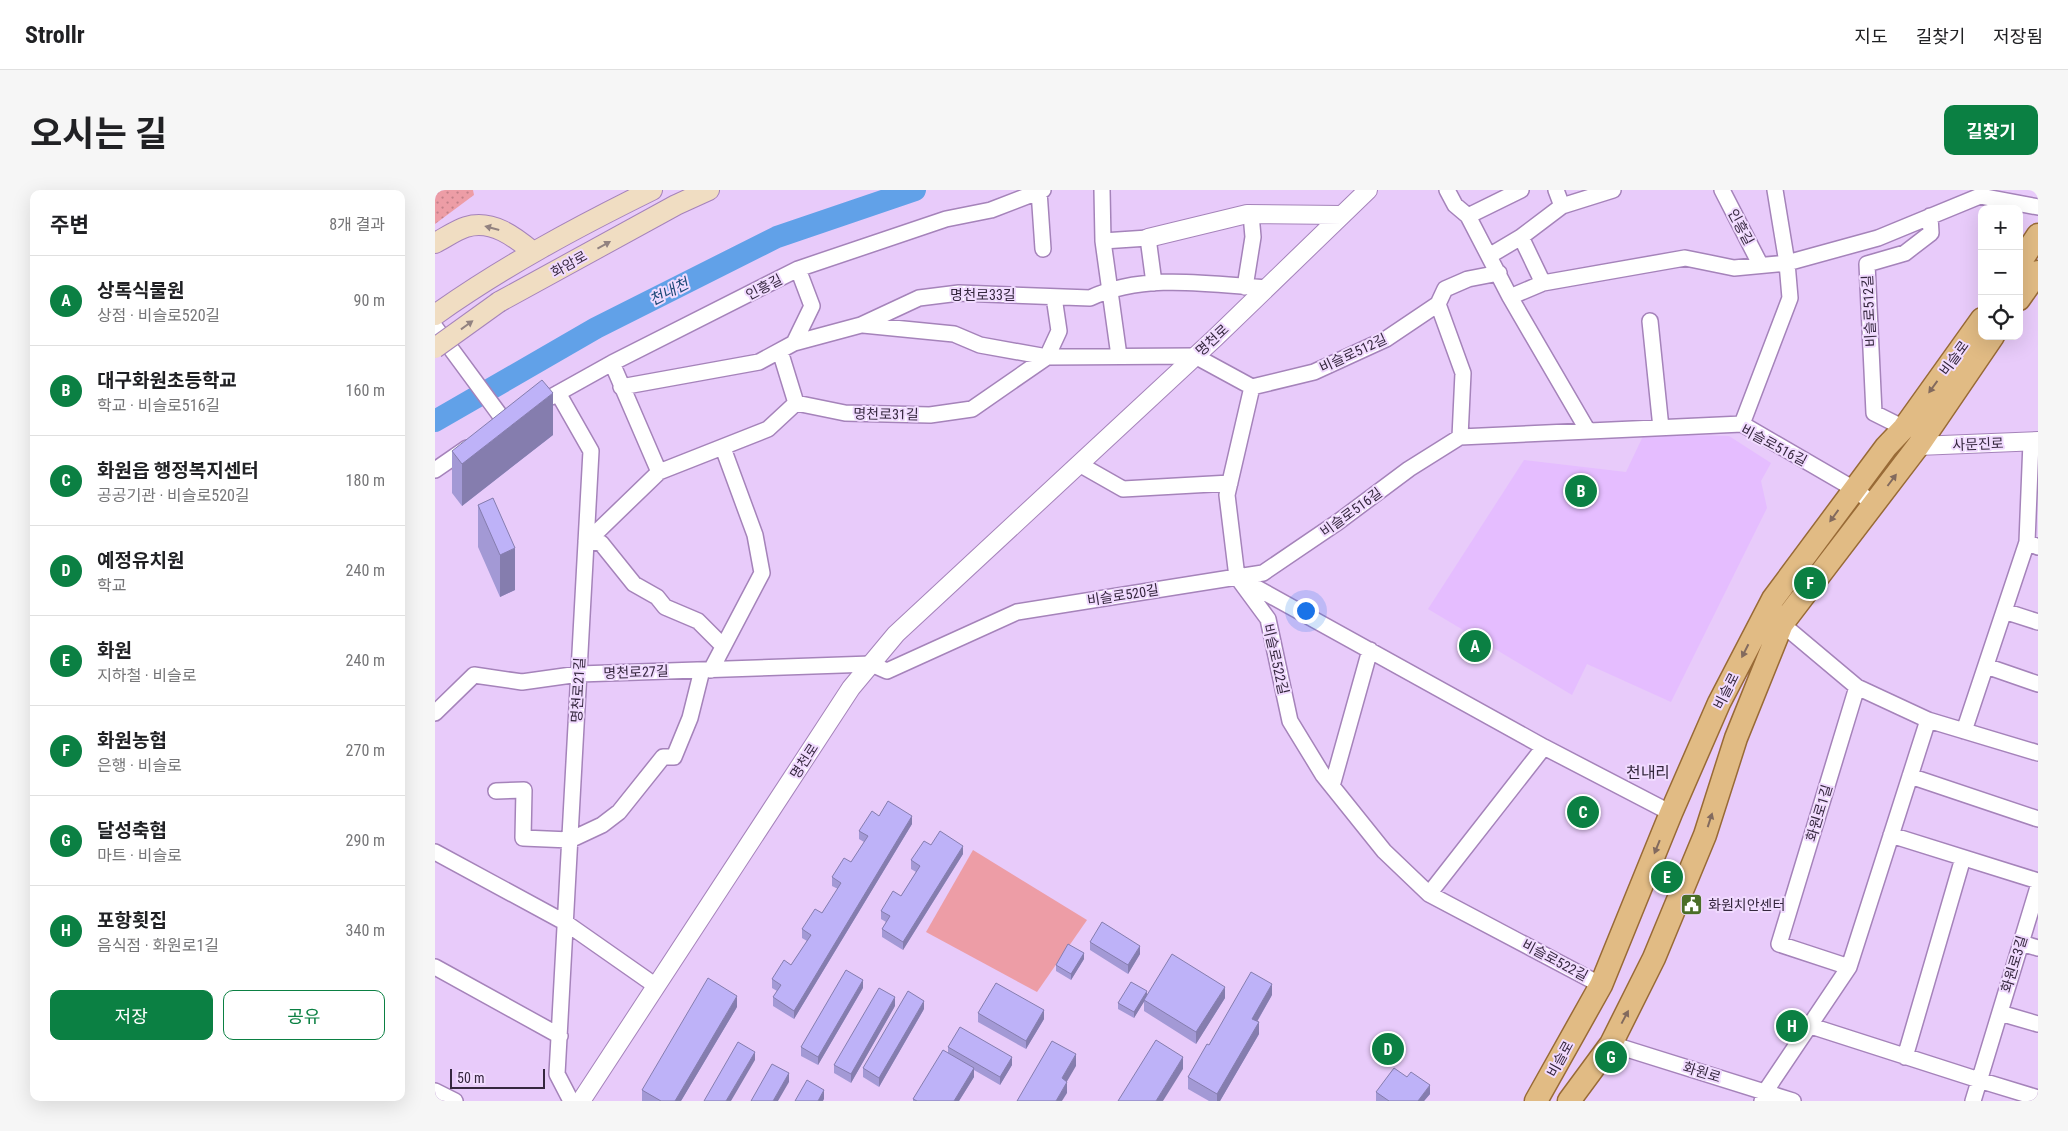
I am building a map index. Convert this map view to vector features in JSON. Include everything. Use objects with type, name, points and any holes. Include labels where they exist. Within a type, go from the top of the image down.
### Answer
[{"type":"main road","name":"화암로","points":[[435,315],[485,280],[533,252],[583,224],[652,190]]},
{"type":"main road","name":"화암로","points":[[435,348],[499,302],[676,205],[709,190]]},
{"type":"main road","points":[[435,243],[467,226],[490,225],[515,237],[533,252]]},
{"type":"main road","points":[[2023,258],[2038,235]]},
{"type":"main road","points":[[2022,295],[2038,272]]},
{"type":"main road","name":"비슬로","points":[[1536,1101],[1601,985],[1671,813],[1719,703],[1773,599],[1885,447],[1904,428],[1978,325]]},
{"type":"main road","name":"비슬로","points":[[1569,1101],[1611,1044],[1654,958],[1705,835],[1736,738],[1782,624],[1918,446],[1990,340]]},
{"type":"street","name":"인흥길","points":[[536,405],[612,363],[798,270],[946,219],[991,210],[1041,190],[1043,250]]},
{"type":"street","points":[[1102,190],[1103,240],[1119,356]]},
{"type":"street","name":"명천로","points":[[581,1101],[851,688],[896,634],[1195,356],[1368,190]]},
{"type":"street","points":[[1447,190],[1455,205],[1468,216],[1511,297],[1588,431]]},
{"type":"street","points":[[1468,216],[1521,190]]},
{"type":"street","points":[[1556,190],[1561,206]]},
{"type":"street","points":[[1489,256],[1521,237],[1561,206],[1613,190]]},
{"type":"street","name":"인흥길","points":[[1722,190],[1760,264]]},
{"type":"street","points":[[1742,424],[1790,298],[1787,263],[1775,190]]},
{"type":"street","points":[[1511,297],[1543,283],[1685,258],[1735,268],[1760,264],[1787,263],[1878,238],[1980,196],[2038,207]]},
{"type":"street","points":[[1103,240],[1148,238],[1251,214],[1342,214]]},
{"type":"street","points":[[1245,287],[1253,237],[1251,214]]},
{"type":"street","name":"비슬로512길","points":[[1904,428],[1874,413],[1867,264],[1905,253],[1931,233],[1930,216]]},
{"type":"street","points":[[1521,237],[1543,283]]},
{"type":"street","points":[[1148,238],[1153,283]]},
{"type":"street","points":[[794,343],[812,306],[798,270]]},
{"type":"street","name":"비슬로512길","points":[[1252,387],[1314,372],[1386,339],[1439,304],[1445,290],[1468,280],[1499,273]]},
{"type":"street","name":"명천로33길","points":[[621,386],[759,362],[794,343],[861,325],[919,298],[959,293],[1091,298],[1109,290],[1166,281],[1266,288]]},
{"type":"street","points":[[1054,297],[1059,330],[1047,357],[1195,356],[1252,387]]},
{"type":"street","points":[[1439,304],[1463,373],[1460,437]]},
{"type":"street","points":[[1650,321],[1661,428]]},
{"type":"street","name":"명천로33길","points":[[861,325],[955,334],[980,345],[1047,357]]},
{"type":"street","points":[[435,327],[505,422]]},
{"type":"street","points":[[587,541],[659,472],[768,429],[797,403],[780,351]]},
{"type":"street","name":"명천로31길","points":[[797,403],[845,413],[930,415],[972,409],[1047,357]]},
{"type":"street","points":[[612,363],[633,416],[640,424],[659,472]]},
{"type":"street","name":"비슬로522길","points":[[1252,387],[1227,495],[1237,577],[1268,619],[1290,721],[1332,786],[1384,851],[1429,894],[1601,985]]},
{"type":"street","name":"명천로21길","points":[[559,393],[591,451],[557,1074],[571,1101]]},
{"type":"street","points":[[492,431],[520,413]]},
{"type":"street","name":"비슬로516길","points":[[1237,577],[1263,573],[1338,522],[1409,468],[1460,437],[1742,424],[1854,489],[1875,504]]},
{"type":"street","points":[[435,470],[476,442]]},
{"type":"street","points":[[1964,731],[2004,611],[2032,544],[2034,442]]},
{"type":"street","name":"사문진로","points":[[1918,446],[2034,442]]},
{"type":"street","points":[[496,792],[524,790],[523,838],[570,840],[602,825],[619,812],[663,757],[674,757],[707,670],[723,646],[762,573],[756,543],[723,448]]},
{"type":"street","points":[[1079,464],[1123,489],[1230,483]]},
{"type":"street","points":[[587,541],[601,543],[634,584],[657,598],[665,607],[698,621],[723,646]]},
{"type":"street","points":[[1237,577],[1544,747],[1671,813]]},
{"type":"street","name":"비슬로520길","points":[[871,664],[887,671],[1017,612],[1237,577]]},
{"type":"street","points":[[2004,611],[2038,622]]},
{"type":"street","points":[[1782,624],[1857,687],[1928,720],[2038,753]]},
{"type":"street","points":[[1332,786],[1370,650]]},
{"type":"street","name":"명천로27길","points":[[435,713],[474,675],[522,682],[579,674],[871,664]]},
{"type":"street","points":[[1986,666],[2038,684]]},
{"type":"street","name":"화원로1길","points":[[1849,967],[1779,944],[1857,687]]},
{"type":"street","points":[[1764,1097],[1849,967],[1928,720]]},
{"type":"street","points":[[1429,894],[1544,747]]},
{"type":"street","points":[[1910,776],[2038,818]]},
{"type":"street","points":[[1891,835],[2038,881]]},
{"type":"street","points":[[435,852],[566,923],[656,986]]},
{"type":"street","points":[[1905,1056],[1963,858]]},
{"type":"street","name":"화원로3길","points":[[1973,1101],[2038,887]]},
{"type":"street","points":[[2021,943],[2038,948]]},
{"type":"street","points":[[435,967],[559,1036]]},
{"type":"street","points":[[2000,1013],[2038,1024]]},
{"type":"street","points":[[1811,1026],[2038,1098]]},
{"type":"street","name":"화원로","points":[[1611,1044],[1764,1097],[1793,1101]]},
{"type":"street","points":[[435,1091],[455,1101]]},
{"type":"shaded area","points":[[435,190],[473,190],[474,195],[435,224]]},
{"type":"shaded area","points":[[1644,434],[1729,436],[1771,463],[1761,481],[1767,508],[1671,702],[1587,664],[1572,695],[1428,609],[1524,460],[1626,472]]},
{"type":"shaded area","points":[[973,850],[1087,920],[1037,992],[926,932]]},
{"type":"building","points":[[542,380],[553,393],[462,464],[452,451]]},
{"type":"building","points":[[493,498],[515,548],[500,555],[478,505]]},
{"type":"building","points":[[888,801],[912,816],[794,1011],[773,997],[781,985],[772,979],[784,960],[791,965],[811,935],[802,929],[815,909],[822,913],[841,883],[832,877],[844,858],[851,862],[868,836],[859,831],[872,811],[879,816]]},
{"type":"building","points":[[940,831],[963,846],[903,942],[882,929],[890,916],[881,911],[893,891],[901,896],[920,866],[911,860],[924,841],[931,845]]},
{"type":"building","points":[[1102,922],[1140,946],[1128,965],[1090,942]]},
{"type":"building","points":[[1068,944],[1084,953],[1071,974],[1056,965]]},
{"type":"building","points":[[1172,954],[1225,987],[1196,1032],[1144,1000]]},
{"type":"building","points":[[846,970],[863,980],[818,1057],[801,1047]]},
{"type":"building","points":[[1251,972],[1272,984],[1252,1019],[1259,1022],[1217,1094],[1188,1077],[1207,1044],[1209,1045]]},
{"type":"building","points":[[708,978],[737,996],[675,1101],[661,1101],[642,1090]]},
{"type":"building","points":[[1131,982],[1147,991],[1134,1012],[1118,1003]]},
{"type":"building","points":[[996,983],[1044,1010],[1026,1041],[978,1013]]},
{"type":"building","points":[[879,988],[895,997],[851,1074],[834,1065]]},
{"type":"building","points":[[908,991],[924,1001],[879,1078],[863,1068]]},
{"type":"building","points":[[960,1027],[1012,1057],[1000,1077],[948,1047]]},
{"type":"building","points":[[1156,1040],[1183,1057],[1156,1101],[1118,1101]]},
{"type":"building","points":[[1052,1041],[1076,1054],[1062,1078],[1067,1082],[1056,1101],[1017,1101]]},
{"type":"building","points":[[738,1042],[755,1052],[726,1101],[704,1101]]},
{"type":"building","points":[[943,1050],[974,1068],[954,1101],[917,1101],[913,1099]]},
{"type":"building","points":[[772,1064],[789,1073],[773,1101],[751,1101]]},
{"type":"building","points":[[1394,1068],[1407,1077],[1411,1072],[1430,1085],[1418,1101],[1389,1101],[1376,1092]]},
{"type":"building","points":[[807,1080],[824,1090],[818,1101],[795,1101]]},
{"type":"waterway","name":"천내천","points":[[435,421],[596,328],[777,237],[915,190]]},
{"type":"place","name":"대구화원초등학교","points":[[1581,491]]},
{"type":"place","name":"화원농협","points":[[1810,583]]},
{"type":"place","name":"상록식물원","points":[[1475,646]]},
{"type":"place","name":"화원읍 행정복지센터","points":[[1583,812]]},
{"type":"place","name":"화원","points":[[1667,877]]},
{"type":"place","name":"화원치안센터","points":[[1692,905]]},
{"type":"place","name":"포항횟집","points":[[1792,1026]]},
{"type":"place","name":"예정유치원","points":[[1388,1049]]},
{"type":"place","name":"달성축협","points":[[1611,1057]]},
{"type":"district","name":"천내리","points":[[1648,772]]}]
